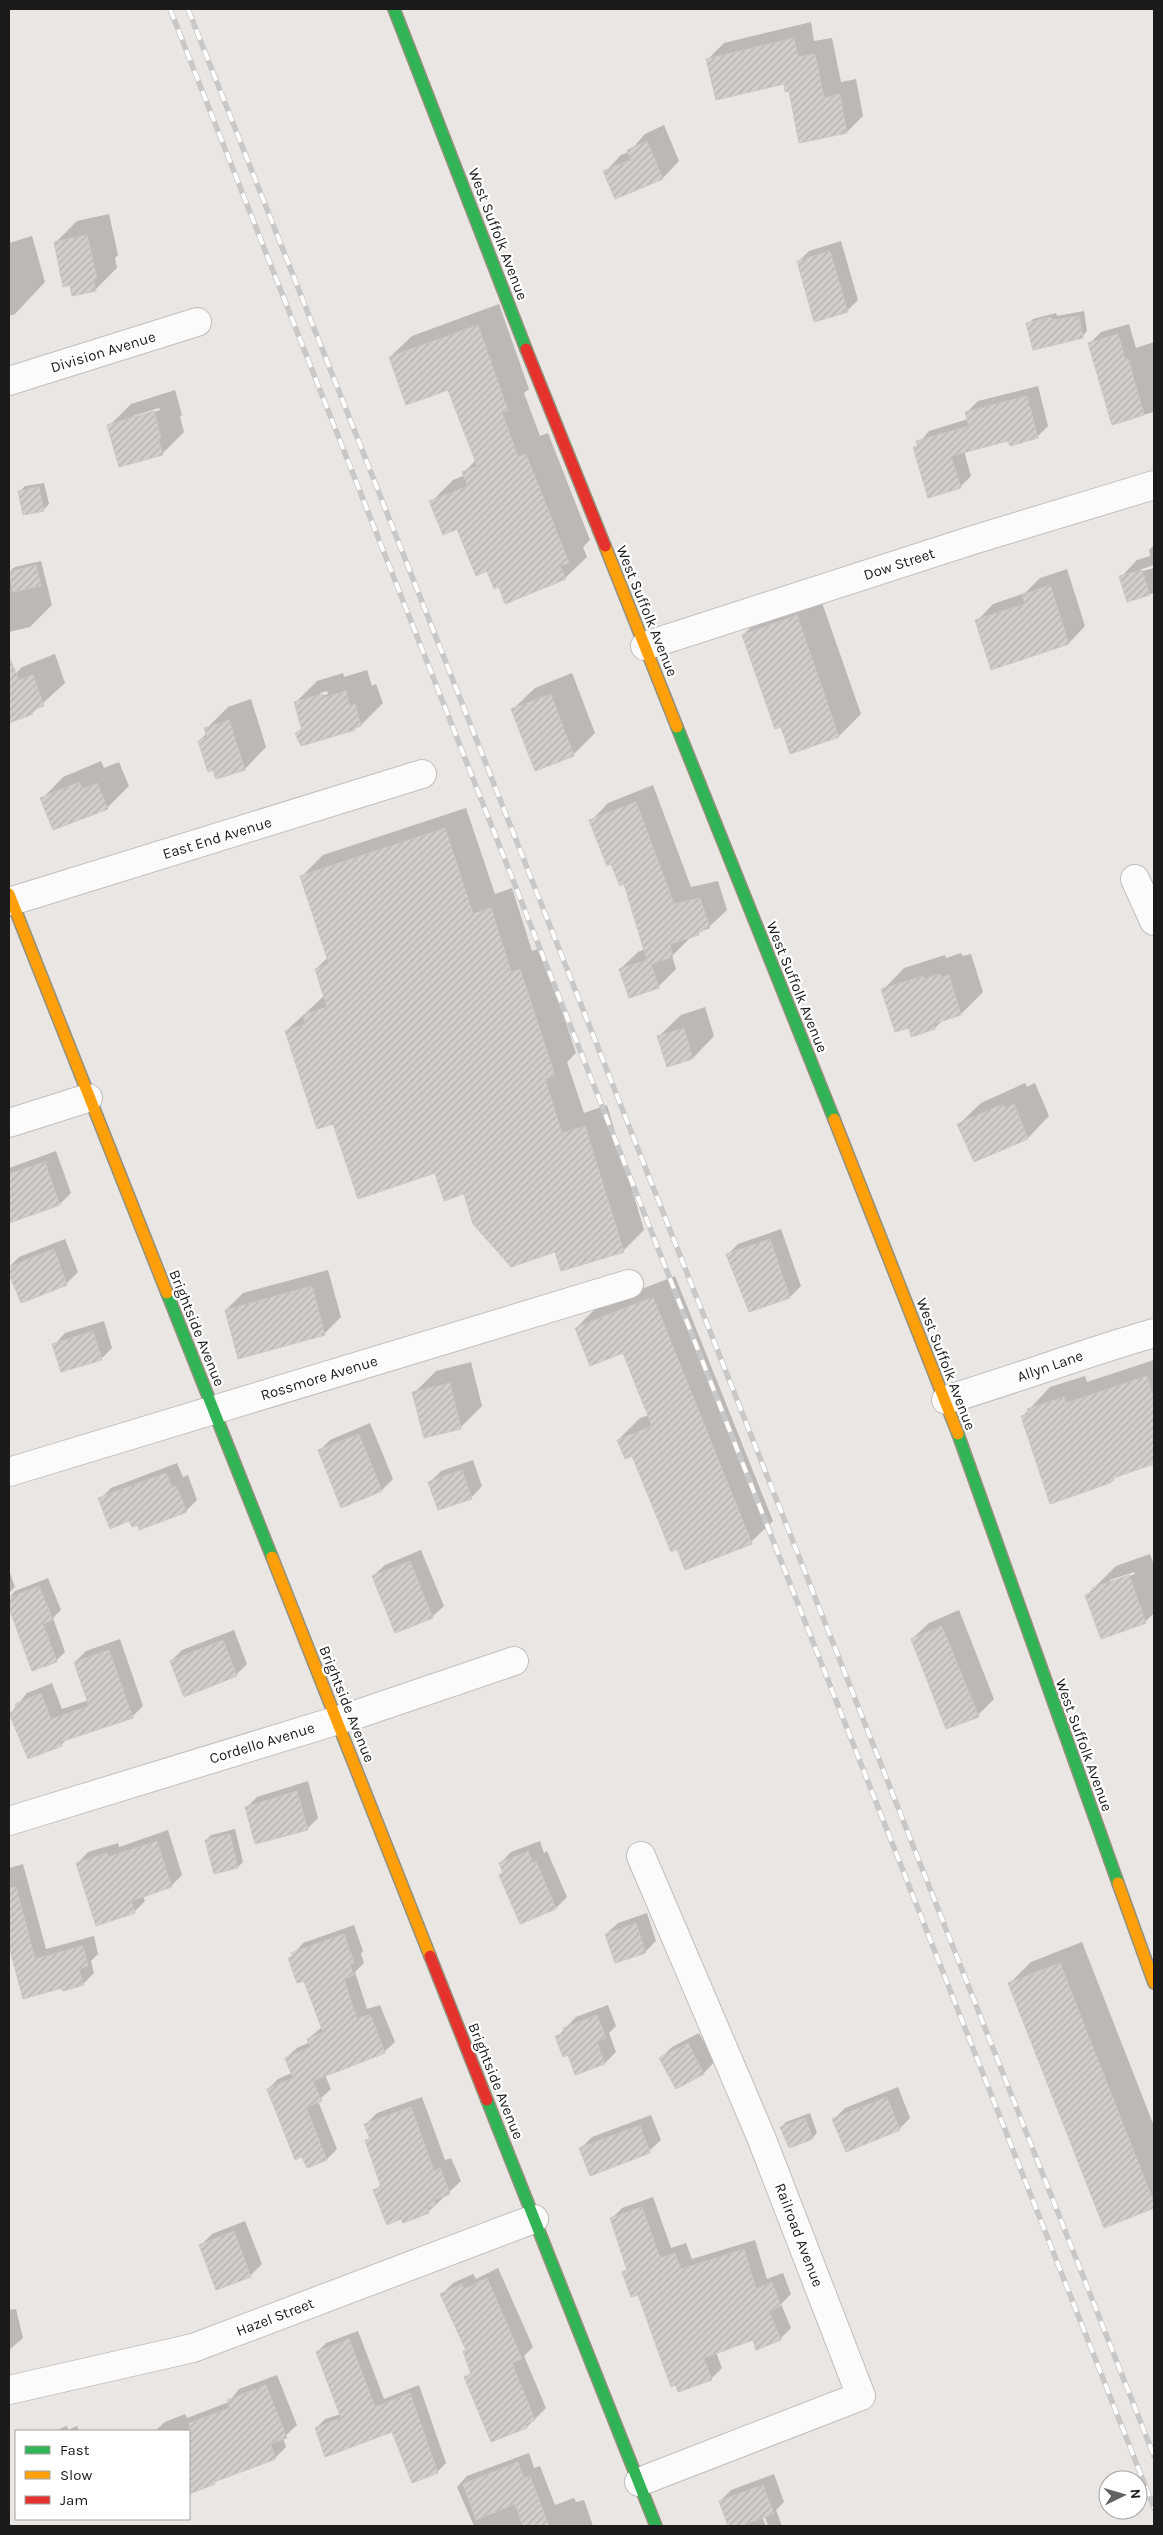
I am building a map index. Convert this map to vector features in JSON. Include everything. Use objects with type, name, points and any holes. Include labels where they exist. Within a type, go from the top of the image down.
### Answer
[{"type":"main road","name":"West Suffolk Avenue","points":[[394,9],[516,324],[946,1400],[1154,1983]]},
{"type":"main road","name":"Brightside Avenue","points":[[10,897],[88,1098],[656,2526]]},
{"type":"street","name":"Division Avenue","points":[[9,381],[197,322]]},
{"type":"street","name":"Dow Street","points":[[645,646],[973,540],[1154,485]]},
{"type":"street","name":"East End Avenue","points":[[10,897],[422,774]]},
{"type":"street","points":[[1135,879],[1154,921]]},
{"type":"street","points":[[9,1123],[88,1098]]},
{"type":"street","name":"Rossmore Avenue","points":[[9,1472],[628,1284]]},
{"type":"street","name":"Allyn Lane","points":[[946,1400],[1099,1349],[1154,1333]]},
{"type":"street","name":"Cordello Avenue","points":[[9,1821],[337,1720],[514,1661]]},
{"type":"street","name":"Railroad Avenue","points":[[639,2482],[861,2396],[761,2137],[641,1856]]},
{"type":"street","name":"Hazel Street","points":[[9,2390],[194,2348],[534,2219]]},
{"type":"building","points":[[794,38],[798,57],[815,54],[824,98],[840,94],[847,133],[799,143],[789,91],[785,92],[784,84],[716,100],[706,59]]},
{"type":"building","points":[[647,141],[663,179],[615,199],[603,171],[631,160],[627,150]]},
{"type":"building","points":[[87,235],[97,278],[93,279],[96,291],[72,296],[70,285],[63,287],[54,242]]},
{"type":"building","points":[[830,251],[848,312],[814,322],[797,261]]},
{"type":"building","points":[[1079,316],[1083,338],[1033,350],[1026,323],[1051,317],[1052,320]]},
{"type":"building","points":[[478,325],[508,411],[502,413],[518,457],[526,454],[569,563],[560,566],[566,579],[505,604],[499,587],[494,589],[487,571],[476,576],[457,529],[443,535],[429,501],[468,486],[462,472],[477,466],[448,390],[406,405],[389,357]]},
{"type":"building","points":[[1118,334],[1125,359],[1128,358],[1144,415],[1112,425],[1088,343]]},
{"type":"building","points":[[1027,396],[1038,438],[1010,446],[1008,441],[951,456],[961,488],[928,498],[913,447],[918,446],[916,441],[969,426],[965,412]]},
{"type":"building","points":[[154,411],[161,438],[158,439],[163,455],[119,467],[107,425]]},
{"type":"building","points":[[39,487],[44,511],[23,515],[18,491]]},
{"type":"building","points":[[36,565],[41,586],[13,592],[9,572]]},
{"type":"building","points":[[1142,570],[1150,595],[1127,602],[1119,576]]},
{"type":"building","points":[[1050,585],[1069,644],[991,670],[975,620],[1025,604],[1022,595]]},
{"type":"building","points":[[797,615],[839,737],[790,754],[781,727],[775,729],[742,635]]},
{"type":"building","points":[[9,657],[19,680],[33,675],[44,706],[31,710],[33,714],[9,723]]},
{"type":"building","points":[[346,691],[350,707],[355,704],[361,726],[354,728],[355,730],[301,746],[295,733],[302,730],[294,702],[322,694],[323,698]]},
{"type":"building","points":[[551,694],[574,756],[535,771],[511,709]]},
{"type":"building","points":[[229,720],[245,770],[216,779],[213,770],[208,772],[198,741],[207,737],[204,728]]},
{"type":"building","points":[[79,782],[82,789],[97,783],[108,809],[53,830],[40,798]]},
{"type":"building","points":[[636,802],[674,904],[700,898],[710,928],[698,932],[699,935],[670,944],[673,957],[651,964],[659,988],[629,998],[619,969],[647,960],[624,884],[620,886],[611,864],[607,866],[589,820]]},
{"type":"building","points":[[445,828],[473,914],[491,908],[511,972],[520,969],[555,1076],[545,1079],[562,1133],[585,1126],[624,1252],[561,1271],[555,1252],[511,1267],[473,1224],[464,1194],[444,1201],[435,1173],[358,1199],[333,1124],[317,1129],[285,1031],[306,1024],[303,1015],[327,1007],[315,969],[329,964],[300,876]]},
{"type":"building","points":[[940,974],[941,978],[949,975],[961,1015],[933,1024],[935,1029],[911,1037],[909,1028],[895,1032],[881,989],[923,976],[924,979]]},
{"type":"building","points":[[684,1028],[693,1059],[667,1067],[657,1036]]},
{"type":"building","points":[[1003,1104],[1005,1108],[1014,1104],[1028,1139],[974,1162],[957,1124]]},
{"type":"building","points":[[45,1162],[60,1205],[9,1223],[9,1174]]},
{"type":"building","points":[[770,1239],[790,1298],[749,1312],[726,1254]]},
{"type":"building","points":[[54,1249],[67,1285],[21,1303],[9,1274],[9,1267]]},
{"type":"building","points":[[312,1286],[325,1335],[238,1359],[225,1310]]},
{"type":"building","points":[[653,1297],[752,1544],[685,1570],[677,1549],[671,1552],[632,1456],[625,1459],[617,1440],[652,1426],[623,1353],[590,1366],[575,1328]]},
{"type":"building","points":[[93,1331],[102,1360],[61,1372],[52,1344]]},
{"type":"building","points":[[1147,1376],[1154,1399],[1154,1464],[1113,1478],[1114,1480],[1110,1483],[1050,1504],[1021,1416],[1028,1414],[1027,1409],[1064,1397],[1066,1403]]},
{"type":"building","points":[[450,1383],[461,1429],[424,1438],[412,1392]]},
{"type":"building","points":[[359,1434],[382,1491],[341,1508],[318,1450]]},
{"type":"building","points":[[462,1470],[472,1499],[438,1510],[428,1482]]},
{"type":"building","points":[[166,1473],[172,1487],[176,1486],[187,1512],[139,1530],[138,1525],[132,1527],[129,1521],[110,1529],[98,1498]]},
{"type":"building","points":[[410,1561],[433,1618],[395,1633],[372,1576]]},
{"type":"building","points":[[1129,1575],[1146,1623],[1101,1639],[1085,1595],[1094,1592],[1092,1588]]},
{"type":"building","points":[[39,1586],[53,1620],[43,1624],[57,1662],[32,1671],[9,1608],[9,1598]]},
{"type":"building","points":[[942,1626],[979,1717],[946,1729],[911,1639]]},
{"type":"building","points":[[223,1640],[237,1676],[184,1697],[170,1661]]},
{"type":"building","points":[[109,1650],[133,1718],[60,1742],[62,1746],[28,1759],[9,1713],[17,1710],[15,1704],[41,1693],[51,1719],[89,1706],[74,1662]]},
{"type":"building","points":[[297,1791],[308,1830],[255,1844],[245,1807]]},
{"type":"building","points":[[230,1834],[238,1868],[214,1874],[205,1840]]},
{"type":"building","points":[[157,1841],[172,1887],[131,1901],[135,1913],[96,1926],[76,1863],[107,1853],[108,1857]]},
{"type":"building","points":[[528,1851],[533,1863],[536,1861],[556,1909],[520,1924],[499,1875],[503,1873],[499,1863]]},
{"type":"building","points":[[16,1887],[35,1959],[83,1946],[88,1966],[79,1969],[84,1985],[63,1991],[62,1988],[23,1999],[9,1946],[9,1888]]},
{"type":"building","points":[[636,1923],[646,1953],[615,1963],[605,1934]]},
{"type":"building","points":[[344,1934],[354,1963],[350,1964],[354,1975],[344,1979],[357,2019],[370,2014],[385,2053],[313,2081],[322,2101],[306,2107],[327,2160],[307,2168],[302,2157],[295,2160],[267,2089],[293,2078],[285,2058],[310,2047],[307,2039],[323,2032],[304,1981],[297,1983],[288,1958],[293,1956],[291,1953]]},
{"type":"building","points":[[1060,1963],[1154,2203],[1154,2208],[1104,2228],[1008,1983]]},
{"type":"building","points":[[597,2015],[606,2038],[597,2041],[605,2064],[575,2075],[568,2055],[563,2057],[555,2036],[565,2033],[563,2028]]},
{"type":"building","points":[[688,2043],[704,2074],[676,2089],[659,2058]]},
{"type":"building","points":[[887,2097],[900,2130],[846,2152],[832,2119]]},
{"type":"building","points":[[411,2107],[434,2171],[440,2168],[450,2194],[434,2200],[436,2205],[427,2208],[429,2213],[403,2223],[401,2219],[387,2225],[373,2190],[381,2187],[365,2140],[370,2139],[364,2124]]},
{"type":"building","points":[[805,2118],[813,2139],[789,2148],[780,2127]]},
{"type":"building","points":[[640,2125],[650,2153],[590,2176],[579,2148]]},
{"type":"building","points":[[642,2207],[660,2258],[675,2253],[681,2269],[744,2249],[756,2289],[772,2282],[781,2306],[769,2311],[781,2340],[756,2350],[753,2340],[704,2358],[712,2380],[678,2392],[676,2385],[671,2387],[638,2295],[631,2297],[622,2272],[627,2270],[610,2218]]},
{"type":"building","points":[[234,2231],[251,2277],[216,2290],[199,2245]]},
{"type":"building","points":[[487,2278],[522,2359],[512,2363],[535,2420],[526,2424],[527,2428],[491,2442],[464,2377],[471,2374],[463,2351],[466,2350],[440,2294],[462,2284],[464,2289]]},
{"type":"building","points":[[349,2339],[375,2407],[410,2393],[438,2473],[412,2483],[392,2432],[325,2457],[315,2428],[341,2418],[316,2352]]},
{"type":"building","points":[[266,2385],[287,2438],[270,2444],[276,2459],[214,2482],[215,2484],[190,2494],[189,2423],[230,2408],[227,2400]]},
{"type":"building","points":[[518,2462],[524,2478],[530,2476],[549,2526],[523,2526],[515,2504],[476,2520],[463,2484]]},
{"type":"building","points":[[763,2485],[774,2514],[740,2526],[728,2526],[719,2501]]},
{"type":"railway","points":[[170,9],[1154,2508]]},
{"type":"railway","points":[[188,9],[1154,2456]]},
{"type":"traffic: fast","points":[[394,9],[526,349]]},
{"type":"traffic: fast","points":[[677,727],[834,1119]]},
{"type":"traffic: fast","points":[[167,1293],[272,1557]]},
{"type":"traffic: fast","points":[[958,1434],[1118,1883]]},
{"type":"traffic: fast","points":[[487,2100],[656,2526]]},
{"type":"traffic: slow","points":[[605,546],[677,727]]},
{"type":"traffic: slow","points":[[9,894],[167,1293]]},
{"type":"traffic: slow","points":[[834,1119],[958,1434]]},
{"type":"traffic: slow","points":[[272,1557],[430,1956]]},
{"type":"traffic: slow","points":[[1118,1883],[1154,1983]]},
{"type":"traffic: jam","points":[[526,349],[605,546]]},
{"type":"traffic: jam","points":[[430,1956],[487,2100]]}]
